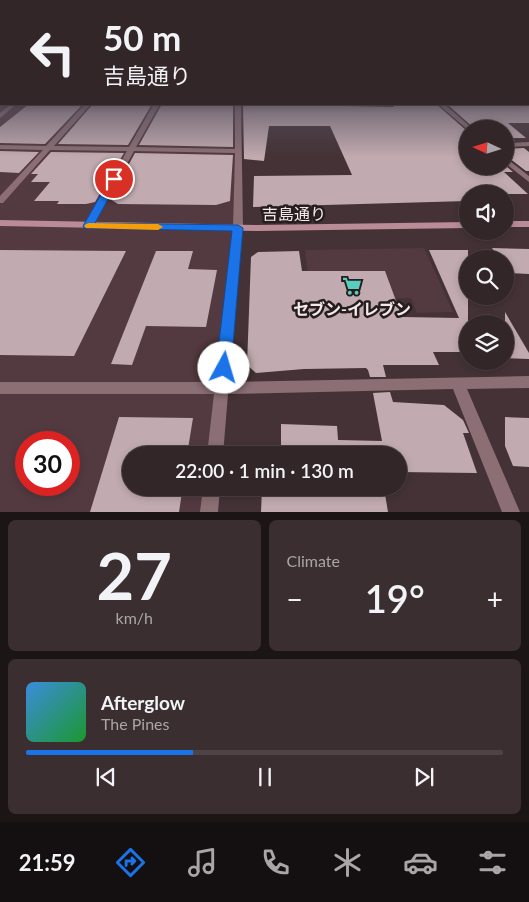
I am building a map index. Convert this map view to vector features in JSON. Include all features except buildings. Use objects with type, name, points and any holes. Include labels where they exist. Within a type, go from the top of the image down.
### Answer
[{"type":"street","points":[[0,202],[84,109]]},
{"type":"street","points":[[88,226],[153,109]]},
{"type":"street","points":[[216,446],[238,228],[238,109]]},
{"type":"street","points":[[447,109],[460,120]]},
{"type":"street","points":[[514,145],[529,144]]},
{"type":"street","points":[[0,147],[238,151]]},
{"type":"street","points":[[514,166],[529,180]]},
{"type":"street","name":"吉島通り","points":[[0,223],[238,228],[459,225]]},
{"type":"street","points":[[514,224],[529,224]]},
{"type":"street","points":[[0,388],[222,388],[529,382]]},
{"type":"street","points":[[458,384],[511,512]]},
{"type":"street","points":[[209,512],[211,496]]},
{"type":"shaded area","points":[[0,109],[241,109],[239,228],[219,446],[122,446],[122,496],[214,496],[213,512],[0,512]]},
{"type":"shaded area","points":[[424,248],[453,312],[417,313],[411,298],[311,300],[305,250]]},
{"type":"slow traffic","points":[[89,226],[158,227]]},
{"type":"place","name":"セブン-イレブン","points":[[352,286]]},
{"type":"route","points":[[114,179],[88,226],[238,228],[224,368]]}]
